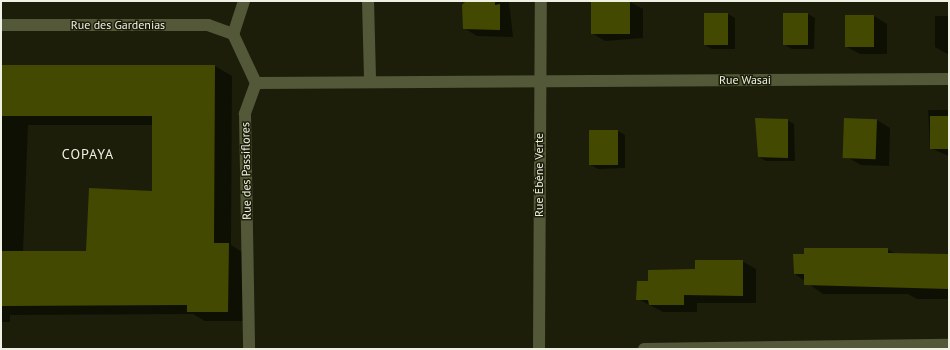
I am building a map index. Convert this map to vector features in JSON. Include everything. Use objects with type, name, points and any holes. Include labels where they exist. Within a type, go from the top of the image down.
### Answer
[{"type":"street","points":[[244,1],[233,34],[256,83]]},
{"type":"street","points":[[368,1],[370,80]]},
{"type":"street","name":"Rue Ébène Verte","points":[[539,349],[541,1]]},
{"type":"street","name":"Rue des Gardenias","points":[[1,25],[208,25],[233,34]]},
{"type":"street","name":"Rue Wasai","points":[[256,83],[342,84],[370,80],[541,83],[949,79]]},
{"type":"street","name":"Rue des Passiflores","points":[[249,349],[245,114],[256,83]]},
{"type":"street","points":[[644,349],[949,345]]},
{"type":"building","points":[[466,1],[495,1],[495,5],[500,4],[500,30],[463,29],[462,5]]},
{"type":"building","points":[[591,1],[630,1],[630,34],[591,34]]},
{"type":"building","points":[[704,13],[728,13],[728,45],[704,45]]},
{"type":"building","points":[[783,13],[808,13],[808,45],[783,45]]},
{"type":"building","points":[[845,15],[874,15],[874,47],[845,47]]},
{"type":"building","points":[[1,65],[215,65],[214,243],[229,243],[228,312],[187,312],[187,305],[1,306],[1,251],[86,251],[89,188],[152,191],[152,116],[1,116]]},
{"type":"building","points":[[930,116],[949,116],[949,149],[930,149]]},
{"type":"building","points":[[755,118],[788,119],[788,158],[758,157]]},
{"type":"building","points":[[844,118],[877,119],[876,159],[843,158]]},
{"type":"building","points":[[589,130],[618,130],[618,165],[589,165]]},
{"type":"building","points":[[804,248],[888,248],[888,253],[949,254],[949,289],[804,285],[804,274],[794,274],[793,254],[804,254]]},
{"type":"building","points":[[695,260],[743,260],[743,296],[684,295],[684,305],[649,305],[648,300],[636,300],[637,281],[648,281],[648,270],[695,269]]},
{"type":"district","name":"COPAYA","points":[[88,154]]}]
